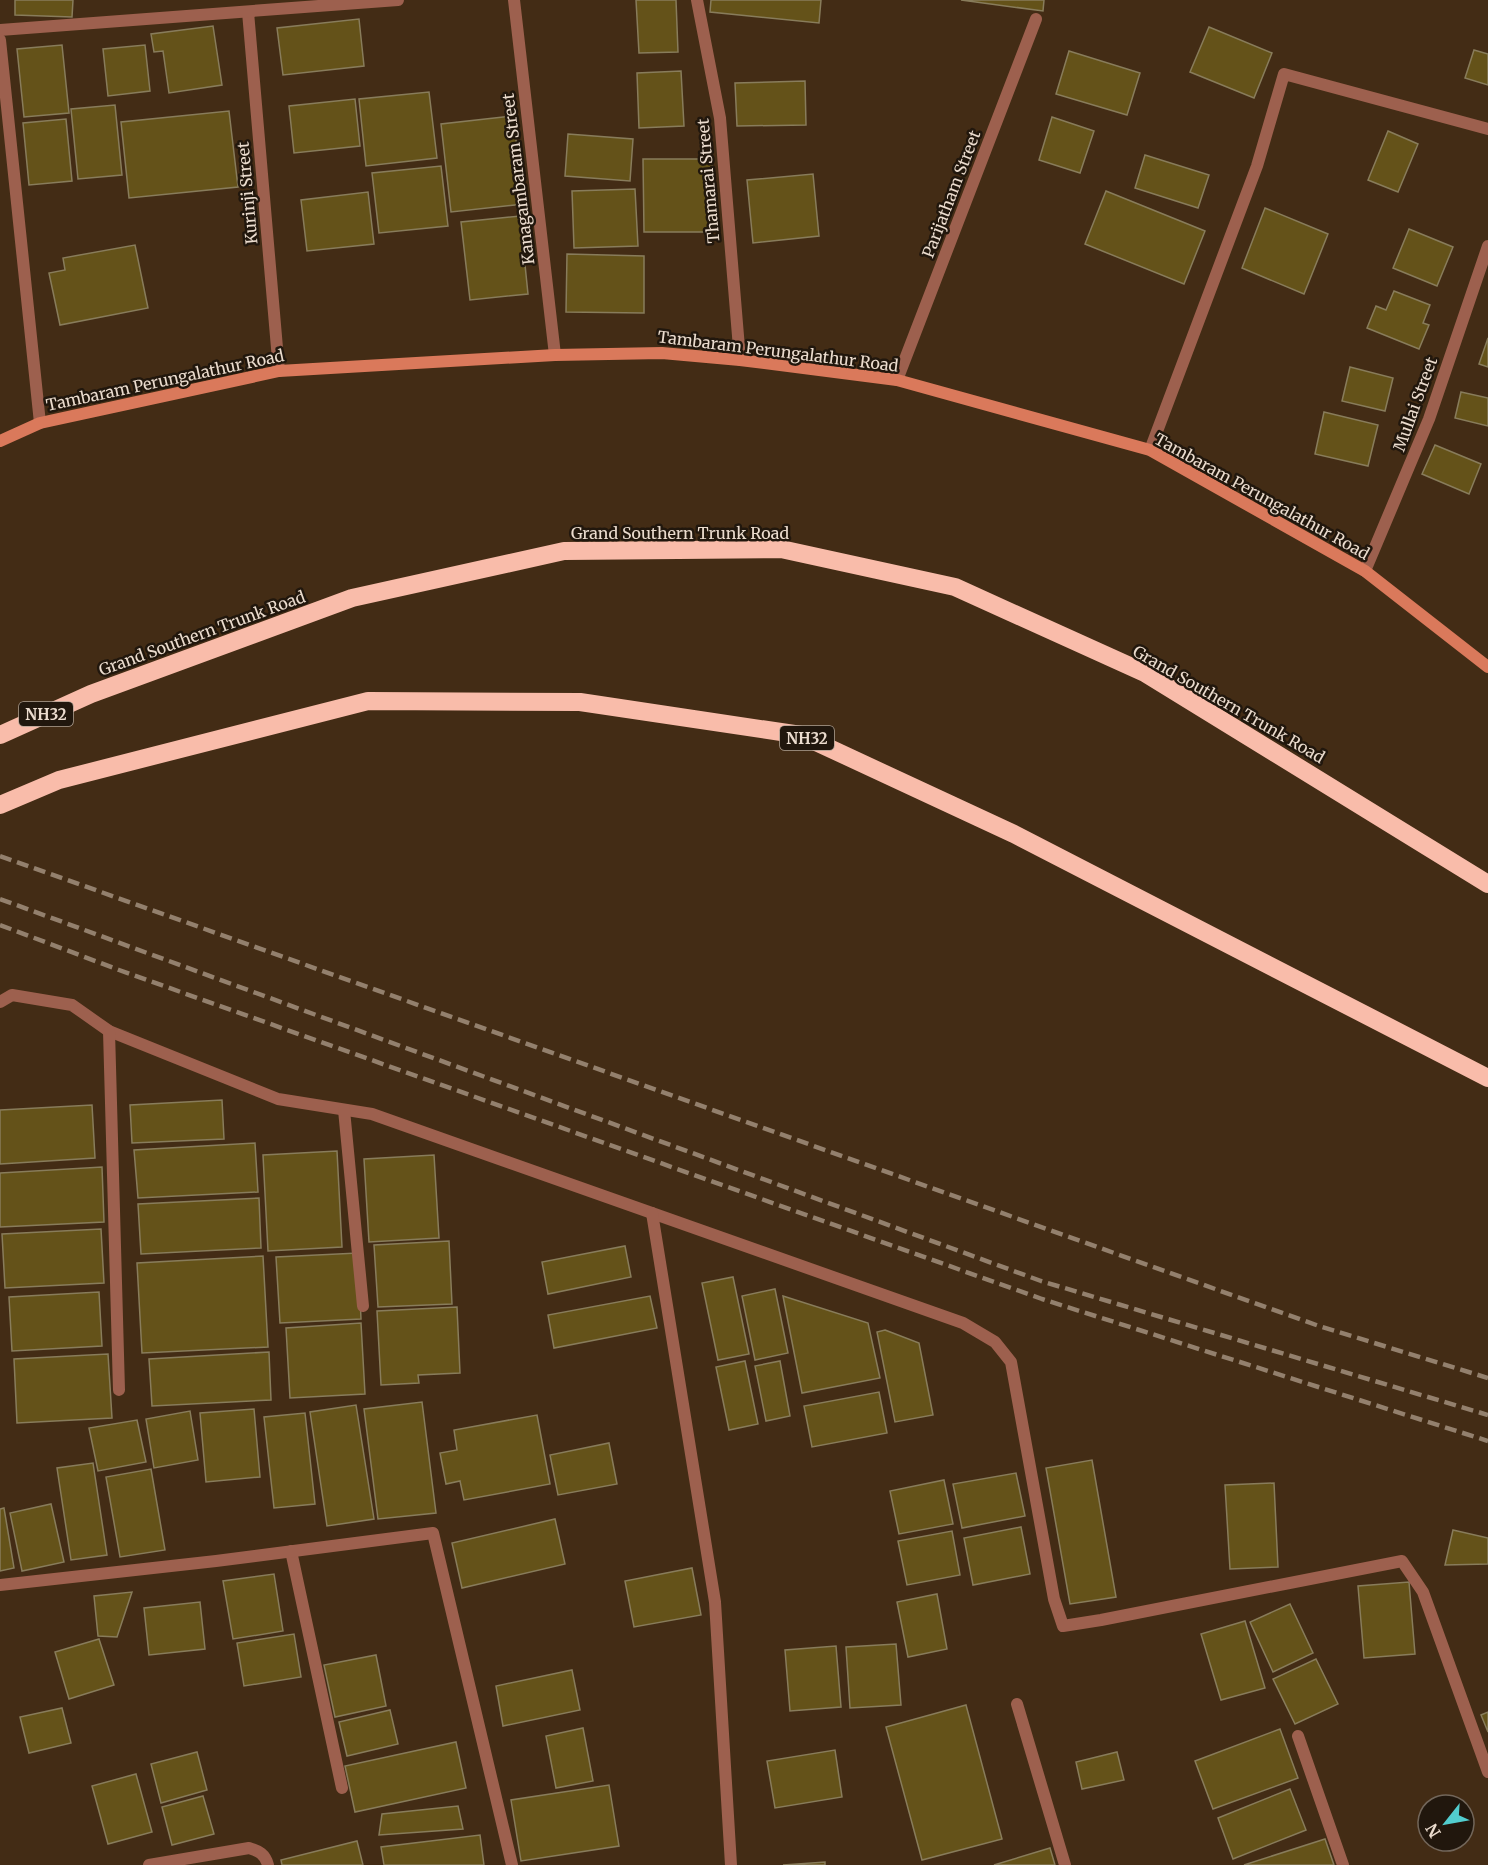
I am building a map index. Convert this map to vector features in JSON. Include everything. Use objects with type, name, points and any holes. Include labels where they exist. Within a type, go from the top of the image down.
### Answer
[{"type":"highway","name":"Grand Southern Trunk Road","points":[[0,735],[91,694],[352,598],[564,551],[781,549],[955,587],[1145,673],[1488,884]]},
{"type":"highway","name":"NH32","points":[[0,805],[59,780],[368,701],[580,702],[801,735],[1014,834],[1488,1078]]},
{"type":"street","points":[[0,30],[398,0]]},
{"type":"street","name":"Kanagambaram Street","points":[[514,0],[555,355]]},
{"type":"street","name":"Thamarai Street","points":[[697,0],[720,118],[740,360]]},
{"type":"street","name":"Kurinji Street","points":[[248,12],[279,371]]},
{"type":"street","name":"Parijatham Street","points":[[897,380],[1036,19]]},
{"type":"street","points":[[0,40],[40,423]]},
{"type":"street","points":[[1150,450],[1257,166],[1284,74],[1488,129]]},
{"type":"street","name":"Mullai Street","points":[[1365,571],[1429,419],[1488,246]]},
{"type":"street","name":"Tambaram Perungalathur Road","points":[[0,441],[40,423],[279,371],[555,355],[662,353],[740,360],[897,380],[1150,450],[1365,571],[1488,667]]},
{"type":"street","points":[[0,1002],[12,994],[72,1005],[110,1031],[278,1099],[372,1114],[963,1323],[995,1342],[1011,1362],[1054,1599],[1063,1626],[1402,1561],[1423,1592],[1488,1772]]},
{"type":"street","points":[[110,1031],[119,1390]]},
{"type":"street","points":[[344,1110],[363,1306]]},
{"type":"street","points":[[652,1213],[715,1602],[731,1865]]},
{"type":"street","points":[[0,1585],[433,1533],[512,1865]]},
{"type":"street","points":[[291,1551],[342,1788]]},
{"type":"street","points":[[1017,1704],[1065,1865]]},
{"type":"street","points":[[1298,1736],[1343,1865]]},
{"type":"street","points":[[149,1865],[249,1848],[265,1856],[268,1865]]},
{"type":"building","points":[[15,0],[73,0],[72,17],[15,15]]},
{"type":"building","points":[[636,0],[676,0],[678,52],[639,53]]},
{"type":"building","points":[[711,0],[821,0],[819,23],[710,12]]},
{"type":"building","points":[[961,0],[1044,0],[1043,11]]},
{"type":"building","points":[[359,19],[364,66],[283,75],[277,28]]},
{"type":"building","points":[[213,26],[222,85],[169,93],[163,51],[154,52],[151,34]]},
{"type":"building","points":[[1209,27],[1272,53],[1254,98],[1190,72]]},
{"type":"building","points":[[62,45],[69,113],[24,117],[17,49]]},
{"type":"building","points":[[145,45],[150,91],[108,96],[103,49]]},
{"type":"building","points":[[1474,50],[1488,54],[1488,85],[1465,78]]},
{"type":"building","points":[[1069,51],[1140,73],[1127,115],[1056,94]]},
{"type":"building","points":[[681,71],[684,126],[639,128],[637,73]]},
{"type":"building","points":[[805,81],[806,125],[737,126],[735,83]]},
{"type":"building","points":[[429,92],[437,158],[366,166],[359,99]]},
{"type":"building","points":[[355,99],[360,146],[294,153],[289,106]]},
{"type":"building","points":[[115,105],[122,175],[78,179],[71,109]]},
{"type":"building","points":[[229,111],[238,187],[129,198],[121,122]]},
{"type":"building","points":[[513,116],[524,204],[451,212],[441,124]]},
{"type":"building","points":[[1052,117],[1094,131],[1080,173],[1039,160]]},
{"type":"building","points":[[66,119],[72,181],[29,185],[23,123]]},
{"type":"building","points":[[1388,131],[1418,144],[1398,192],[1368,180]]},
{"type":"building","points":[[568,134],[633,139],[630,181],[565,176]]},
{"type":"building","points":[[1145,155],[1209,175],[1198,208],[1135,188]]},
{"type":"building","points":[[643,159],[712,159],[712,232],[644,232]]},
{"type":"building","points":[[441,166],[448,226],[379,233],[372,173]]},
{"type":"building","points":[[813,174],[819,236],[753,243],[747,180]]},
{"type":"building","points":[[635,189],[638,246],[574,248],[572,191]]},
{"type":"building","points":[[1106,191],[1205,231],[1184,284],[1085,244]]},
{"type":"building","points":[[368,192],[374,244],[307,251],[301,200]]},
{"type":"building","points":[[1265,208],[1328,234],[1304,294],[1242,268]]},
{"type":"building","points":[[520,216],[528,294],[470,300],[461,222]]},
{"type":"building","points":[[1409,229],[1453,247],[1437,286],[1393,268]]},
{"type":"building","points":[[135,245],[148,308],[60,325],[49,273],[65,270],[63,258]]},
{"type":"building","points":[[567,254],[644,256],[644,313],[566,312]]},
{"type":"building","points":[[1394,291],[1430,305],[1423,323],[1429,325],[1419,349],[1367,328],[1376,306],[1386,310]]},
{"type":"building","points":[[1488,338],[1488,367],[1479,364]]},
{"type":"building","points":[[1350,367],[1393,378],[1385,411],[1342,401]]},
{"type":"building","points":[[1461,392],[1488,398],[1488,426],[1455,418]]},
{"type":"building","points":[[1324,412],[1378,425],[1368,466],[1315,454]]},
{"type":"building","points":[[1435,445],[1481,464],[1469,494],[1422,474]]},
{"type":"building","points":[[222,1100],[224,1139],[132,1143],[130,1105]]},
{"type":"building","points":[[92,1105],[95,1158],[0,1164],[0,1110]]},
{"type":"building","points":[[255,1143],[258,1192],[138,1198],[134,1150]]},
{"type":"building","points":[[337,1151],[342,1247],[268,1251],[263,1155]]},
{"type":"building","points":[[434,1155],[439,1238],[369,1242],[364,1159]]},
{"type":"building","points":[[102,1167],[104,1222],[0,1227],[0,1173]]},
{"type":"building","points":[[259,1198],[261,1248],[141,1254],[138,1204]]},
{"type":"building","points":[[101,1229],[104,1283],[5,1288],[2,1234]]},
{"type":"building","points":[[449,1241],[452,1304],[378,1307],[374,1245]]},
{"type":"building","points":[[625,1246],[631,1277],[548,1294],[542,1262]]},
{"type":"building","points":[[358,1253],[361,1319],[280,1323],[276,1257]]},
{"type":"building","points":[[263,1256],[268,1347],[142,1353],[137,1263]]},
{"type":"building","points":[[733,1277],[749,1354],[718,1360],[702,1283]]},
{"type":"building","points":[[775,1289],[788,1353],[755,1360],[742,1296]]},
{"type":"building","points":[[99,1292],[102,1346],[12,1351],[9,1297]]},
{"type":"building","points":[[650,1296],[657,1328],[554,1348],[548,1315]]},
{"type":"building","points":[[783,1296],[868,1323],[880,1378],[802,1393]]},
{"type":"building","points":[[457,1307],[460,1373],[418,1375],[419,1383],[381,1385],[377,1311]]},
{"type":"building","points":[[361,1323],[365,1394],[290,1398],[286,1328]]},
{"type":"building","points":[[885,1330],[919,1343],[933,1415],[895,1422],[877,1332]]},
{"type":"building","points":[[269,1352],[271,1400],[152,1406],[149,1359]]},
{"type":"building","points":[[108,1354],[112,1418],[17,1423],[14,1359]]},
{"type":"building","points":[[745,1361],[758,1424],[729,1430],[716,1367]]},
{"type":"building","points":[[780,1361],[790,1416],[766,1421],[755,1366]]},
{"type":"building","points":[[879,1392],[887,1433],[812,1447],[804,1406]]},
{"type":"building","points":[[422,1402],[436,1513],[378,1519],[364,1409]]},
{"type":"building","points":[[356,1405],[374,1519],[327,1526],[310,1412]]},
{"type":"building","points":[[254,1409],[260,1477],[206,1482],[200,1413]]},
{"type":"building","points":[[190,1411],[198,1460],[154,1468],[146,1419]]},
{"type":"building","points":[[305,1413],[315,1504],[274,1508],[264,1417]]},
{"type":"building","points":[[537,1415],[550,1484],[464,1500],[460,1481],[446,1484],[440,1453],[457,1450],[454,1430]]},
{"type":"building","points":[[137,1420],[146,1462],[98,1471],[89,1428]]},
{"type":"building","points":[[609,1443],[617,1484],[558,1495],[550,1455]]},
{"type":"building","points":[[1092,1460],[1116,1597],[1070,1604],[1046,1468]]},
{"type":"building","points":[[93,1463],[107,1555],[71,1560],[57,1468]]},
{"type":"building","points":[[151,1469],[165,1550],[120,1557],[106,1477]]},
{"type":"building","points":[[1016,1473],[1025,1516],[962,1528],[953,1484]]},
{"type":"building","points":[[944,1480],[953,1524],[899,1534],[890,1491]]},
{"type":"building","points":[[1274,1483],[1278,1567],[1230,1569],[1225,1485]]},
{"type":"building","points":[[51,1504],[64,1562],[22,1571],[10,1513]]},
{"type":"building","points":[[4,1508],[14,1568],[0,1571],[0,1509]]},
{"type":"building","points":[[555,1519],[565,1564],[462,1588],[452,1543]]},
{"type":"building","points":[[1021,1527],[1030,1574],[973,1585],[964,1538]]},
{"type":"building","points":[[1453,1530],[1488,1538],[1488,1564],[1445,1565]]},
{"type":"building","points":[[952,1531],[960,1575],[907,1585],[898,1541]]},
{"type":"building","points":[[692,1568],[701,1615],[634,1627],[625,1581]]},
{"type":"building","points":[[274,1574],[283,1631],[233,1639],[223,1581]]},
{"type":"building","points":[[1409,1582],[1415,1654],[1364,1658],[1358,1586]]},
{"type":"building","points":[[132,1592],[117,1637],[98,1636],[94,1596]]},
{"type":"building","points":[[937,1594],[947,1649],[908,1657],[897,1602]]},
{"type":"building","points":[[200,1602],[205,1649],[149,1655],[144,1608]]},
{"type":"building","points":[[1290,1604],[1313,1653],[1273,1672],[1250,1622]]},
{"type":"building","points":[[1245,1621],[1265,1688],[1221,1700],[1201,1634]]},
{"type":"building","points":[[294,1634],[301,1677],[244,1686],[237,1643]]},
{"type":"building","points":[[99,1639],[114,1685],[69,1699],[55,1652]]},
{"type":"building","points":[[896,1644],[901,1705],[850,1708],[846,1647]]},
{"type":"building","points":[[836,1646],[841,1707],[790,1711],[785,1650]]},
{"type":"building","points":[[376,1655],[386,1706],[335,1717],[324,1665]]},
{"type":"building","points":[[1316,1659],[1338,1704],[1295,1724],[1273,1679]]},
{"type":"building","points":[[572,1670],[580,1710],[503,1726],[496,1686]]},
{"type":"building","points":[[966,1705],[1002,1839],[922,1860],[886,1727]]},
{"type":"building","points":[[62,1708],[71,1743],[29,1753],[20,1717]]},
{"type":"building","points":[[390,1710],[398,1744],[347,1756],[339,1722]]},
{"type":"building","points":[[1488,1712],[1488,1732],[1481,1715]]},
{"type":"building","points":[[583,1728],[593,1781],[556,1788],[546,1736]]},
{"type":"building","points":[[1280,1729],[1298,1778],[1213,1809],[1195,1761]]},
{"type":"building","points":[[456,1742],[466,1788],[355,1812],[345,1766]]},
{"type":"building","points":[[835,1750],[842,1797],[775,1808],[767,1761]]},
{"type":"building","points":[[197,1752],[207,1790],[161,1803],[151,1764]]},
{"type":"building","points":[[1117,1752],[1124,1780],[1082,1789],[1076,1762]]},
{"type":"building","points":[[136,1774],[152,1832],[108,1844],[92,1786]]},
{"type":"building","points":[[609,1785],[619,1846],[521,1861],[511,1800]]},
{"type":"building","points":[[1290,1789],[1306,1830],[1233,1859],[1218,1818]]},
{"type":"building","points":[[203,1796],[214,1834],[172,1845],[162,1807]]},
{"type":"building","points":[[458,1806],[463,1829],[379,1835],[382,1814]]},
{"type":"building","points":[[480,1835],[484,1865],[384,1865],[381,1847]]},
{"type":"building","points":[[1325,1839],[1334,1865],[1244,1865]]},
{"type":"building","points":[[357,1841],[363,1865],[282,1865],[281,1860]]},
{"type":"building","points":[[1050,1848],[1055,1865],[994,1865]]},
{"type":"building","points":[[825,1862],[825,1865],[783,1865]]},
{"type":"railway","points":[[0,856],[1319,1326],[1488,1378]]},
{"type":"railway","points":[[0,899],[1041,1281],[1488,1415]]},
{"type":"railway","points":[[0,925],[119,970],[1042,1299],[1488,1441]]}]
